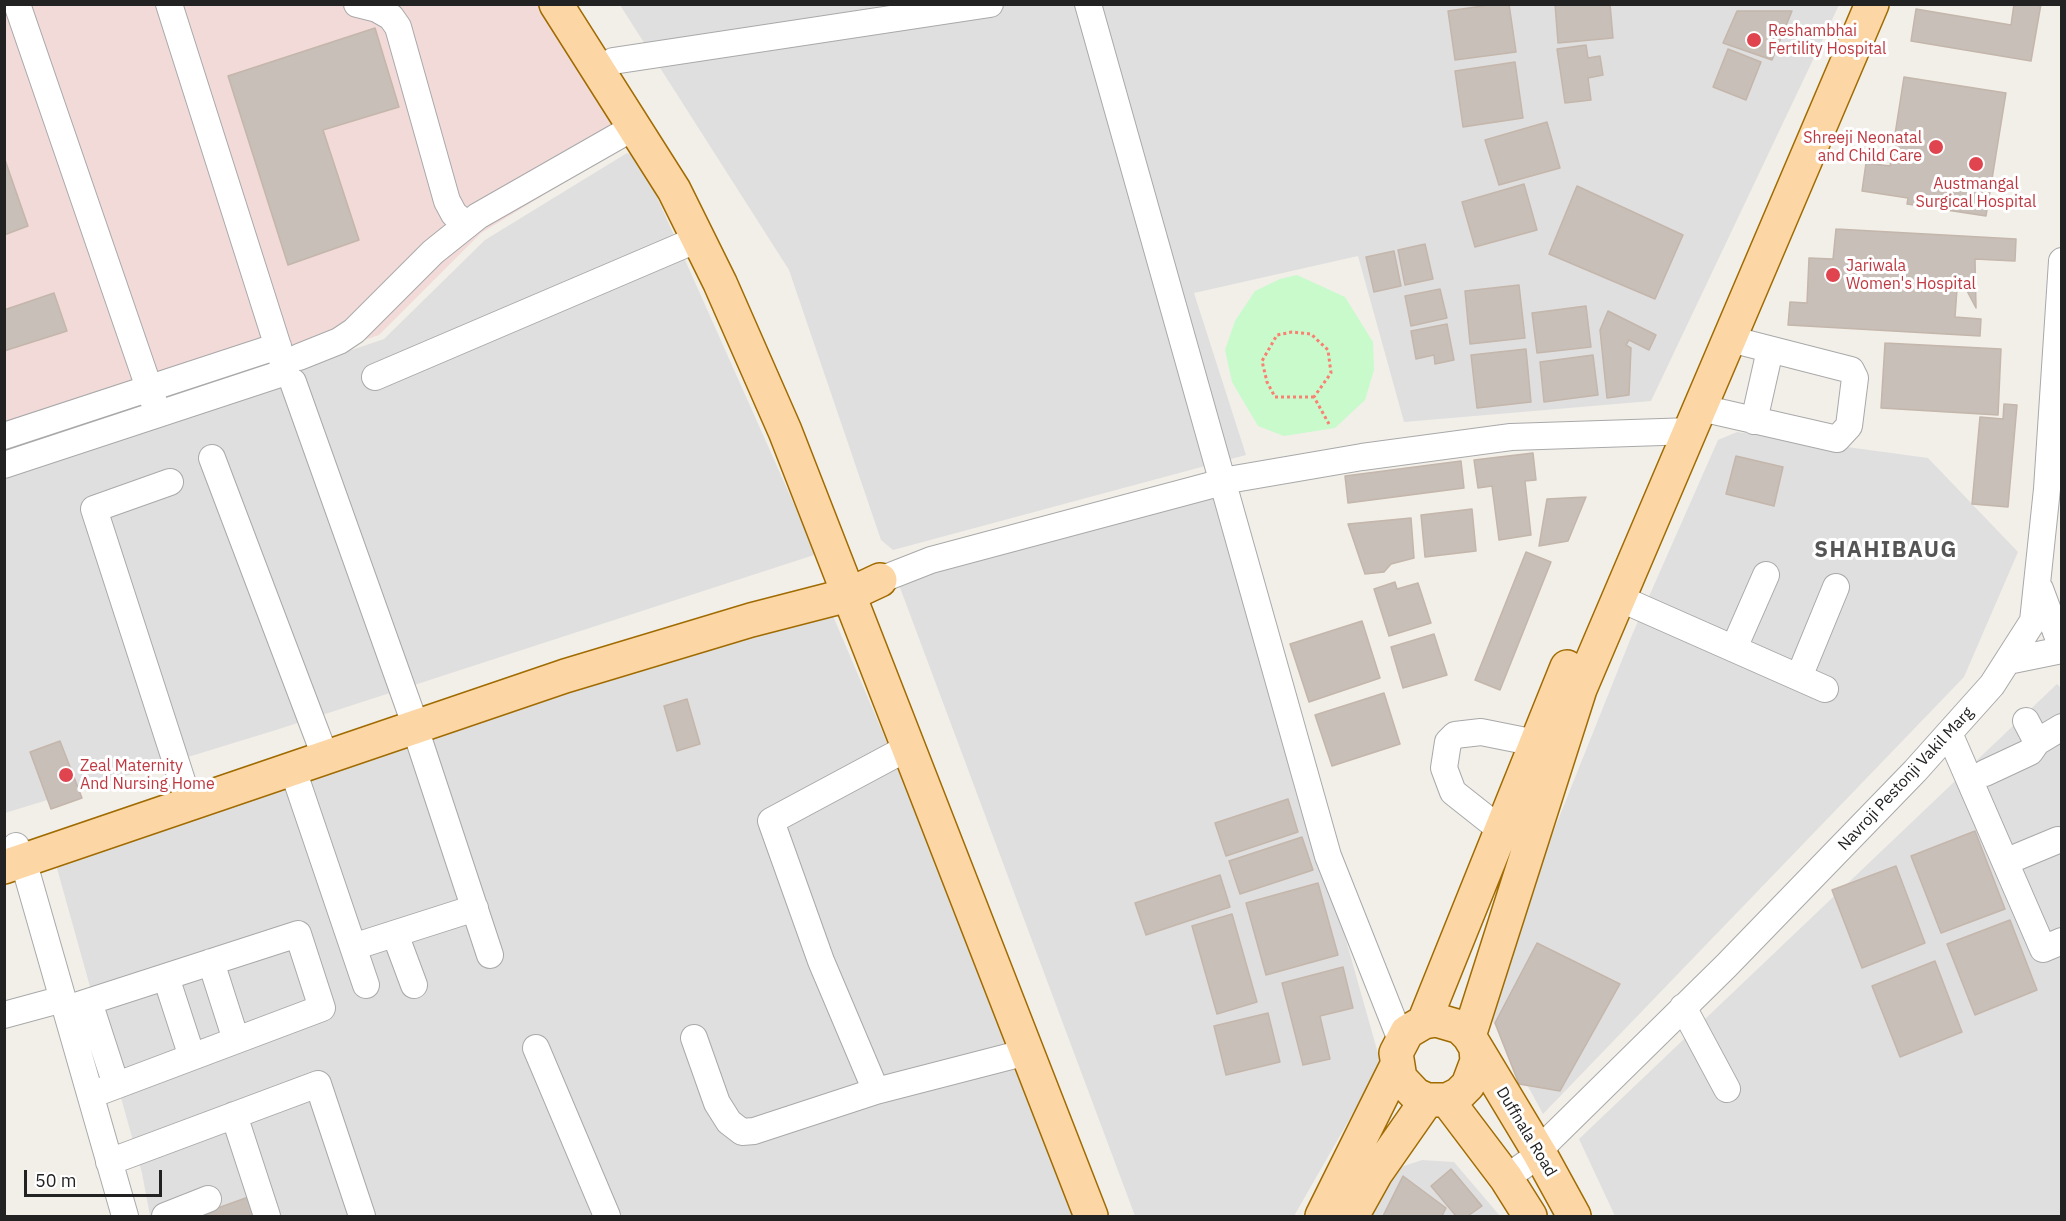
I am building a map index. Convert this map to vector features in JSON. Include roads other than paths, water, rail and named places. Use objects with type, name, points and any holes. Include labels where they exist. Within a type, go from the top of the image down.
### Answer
[{"type":"main road","points":[[556,4],[675,190],[785,432],[859,585],[909,747],[1090,1216]]},
{"type":"main road","points":[[579,4],[613,62],[688,177],[742,289],[801,428],[859,585],[952,806],[1108,1216]]},
{"type":"main road","points":[[1472,1042],[1580,689],[1689,423],[1703,367],[1857,4]]},
{"type":"main road","points":[[1322,1216],[1407,1043],[1501,830],[1560,681],[1733,333],[1872,4]]},
{"type":"main road","points":[[1733,333],[1769,305],[1888,4]]},
{"type":"main road","points":[[12,856],[185,790],[320,743],[413,721],[859,585]]},
{"type":"main road","points":[[12,856],[293,770],[413,721]]},
{"type":"main road","points":[[1353,1216],[1376,1173],[1437,1100],[1459,1094],[1468,1085],[1478,1061],[1472,1042],[1460,1027],[1449,1022],[1407,1043]]},
{"type":"main road","name":"Duffnala Road","points":[[1472,1042],[1540,1154],[1574,1216]]},
{"type":"main road","points":[[1407,1043],[1406,1088],[1437,1100],[1506,1178],[1530,1216]]},
{"type":"street","points":[[17,4],[158,414]]},
{"type":"street","points":[[168,4],[289,364],[413,721],[490,955]]},
{"type":"street","points":[[357,4],[378,9],[391,17],[398,27],[447,201],[454,214],[467,225]]},
{"type":"street","points":[[613,62],[990,4]]},
{"type":"street","points":[[1088,4],[1328,856],[1407,1043]]},
{"type":"street","points":[[4,465],[158,414],[289,364],[339,341],[354,330],[433,252],[467,225],[550,173],[634,127]]},
{"type":"street","points":[[375,377],[698,239]]},
{"type":"street","name":"Navroji Pestonji Vakil Marg","points":[[1506,1178],[1540,1154],[1548,1141],[1828,863],[1992,685],[2033,621],[2047,489],[2061,261]]},
{"type":"street","points":[[859,585],[931,560],[1224,482],[1362,456],[1511,437],[1689,423],[1754,421],[1837,438],[1849,426],[1855,378],[1851,370],[1770,350],[1733,333]]},
{"type":"street","points":[[1754,421],[1770,350]]},
{"type":"street","points":[[4,436],[149,387],[289,364]]},
{"type":"street","points":[[212,458],[320,743]]},
{"type":"street","points":[[170,482],[94,509],[185,790]]},
{"type":"street","points":[[1734,648],[1766,575]]},
{"type":"street","points":[[2008,661],[2061,649],[2037,582]]},
{"type":"street","points":[[1799,677],[1836,587]]},
{"type":"street","points":[[1619,598],[1825,689]]},
{"type":"street","points":[[1985,773],[2030,752],[2031,731],[2061,728]]},
{"type":"street","points":[[1501,830],[1453,792],[1444,768],[1444,755],[1449,742],[1455,735],[1480,732],[1536,743]]},
{"type":"street","points":[[1949,733],[2043,949],[2061,941]]},
{"type":"street","points":[[876,1091],[821,961],[771,821],[909,747]]},
{"type":"street","points":[[293,770],[366,985]]},
{"type":"street","points":[[2005,862],[2058,840]]},
{"type":"street","points":[[12,856],[73,1003],[116,1085]]},
{"type":"street","points":[[353,947],[475,908]]},
{"type":"street","points":[[4,1016],[73,1003],[166,977],[298,934],[322,1008],[91,1095]]},
{"type":"street","points":[[394,934],[414,985]]},
{"type":"street","points":[[211,962],[237,1040]]},
{"type":"street","points":[[166,977],[192,1057]]},
{"type":"street","points":[[73,1003],[91,1095],[125,1216]]},
{"type":"street","points":[[1683,1007],[1727,1089]]},
{"type":"street","points":[[694,1038],[717,1103],[729,1122],[742,1132],[754,1131],[876,1091],[1027,1052]]},
{"type":"street","points":[[536,1048],[607,1216]]},
{"type":"street","points":[[109,1162],[318,1084],[362,1216]]},
{"type":"street","points":[[234,1115],[267,1216]]},
{"type":"street","points":[[165,1216],[208,1199]]},
{"type":"place","name":"Reshambhai Fertility Hospital","points":[[1754,40]]},
{"type":"place","name":"Shreeji Neonatal and Child Care","points":[[1936,147]]},
{"type":"place","name":"Austmangal Surgical Hospital","points":[[1976,164]]},
{"type":"place","name":"Jariwala Women's Hospital","points":[[1833,275]]},
{"type":"place","name":"Zeal Maternity And Nursing Home","points":[[66,775]]},
{"type":"district","name":"SHAHIBAUG","points":[[1886,551]]}]
